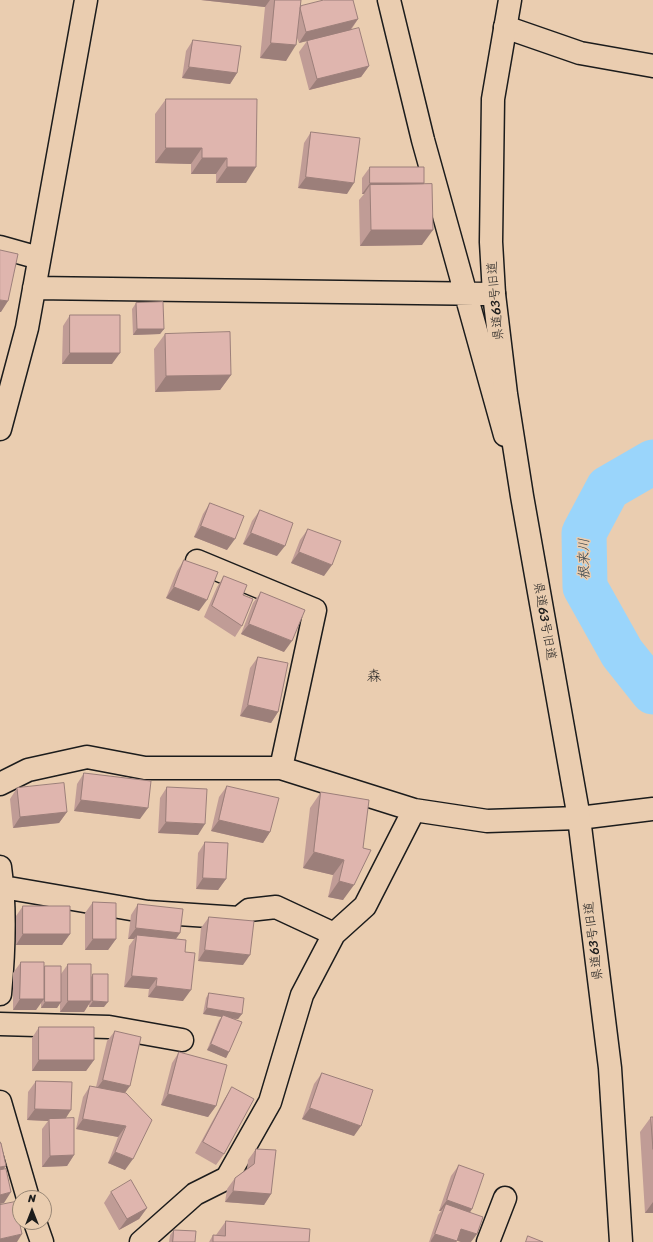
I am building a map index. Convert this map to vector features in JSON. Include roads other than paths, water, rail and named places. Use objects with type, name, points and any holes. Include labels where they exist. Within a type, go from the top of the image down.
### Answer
[{"type":"street","points":[[0,429],[27,328],[86,0]]},
{"type":"street","points":[[388,0],[423,140],[522,496]]},
{"type":"street","name":"県道63号旧道","points":[[510,0],[493,99],[491,242],[494,294],[506,394],[522,496],[579,818],[610,1068],[621,1242]]},
{"type":"street","points":[[505,27],[580,53],[653,66]]},
{"type":"street","points":[[0,247],[39,258]]},
{"type":"street","points":[[34,288],[494,294]]},
{"type":"street","points":[[197,561],[316,610],[281,768]]},
{"type":"street","points":[[0,784],[28,770],[87,757],[144,768],[281,768],[414,810],[487,821],[579,818],[653,809]]},
{"type":"street","points":[[140,1242],[195,1194],[227,1178],[270,1102],[302,995],[334,934],[366,906],[414,810]]},
{"type":"street","points":[[0,994],[3,961],[1,877],[148,912],[239,918],[249,910],[276,907],[334,934]]},
{"type":"street","points":[[0,1024],[109,1027],[182,1040]]},
{"type":"street","points":[[0,1102],[26,1190]]},
{"type":"street","points":[[488,1242],[505,1198]]},
{"type":"street","points":[[38,1230],[42,1242]]},
{"type":"waterway","name":"根来川","points":[[653,462],[608,488],[584,533],[585,587],[622,653],[653,692]]},
{"type":"district","name":"森","points":[[374,677]]}]
